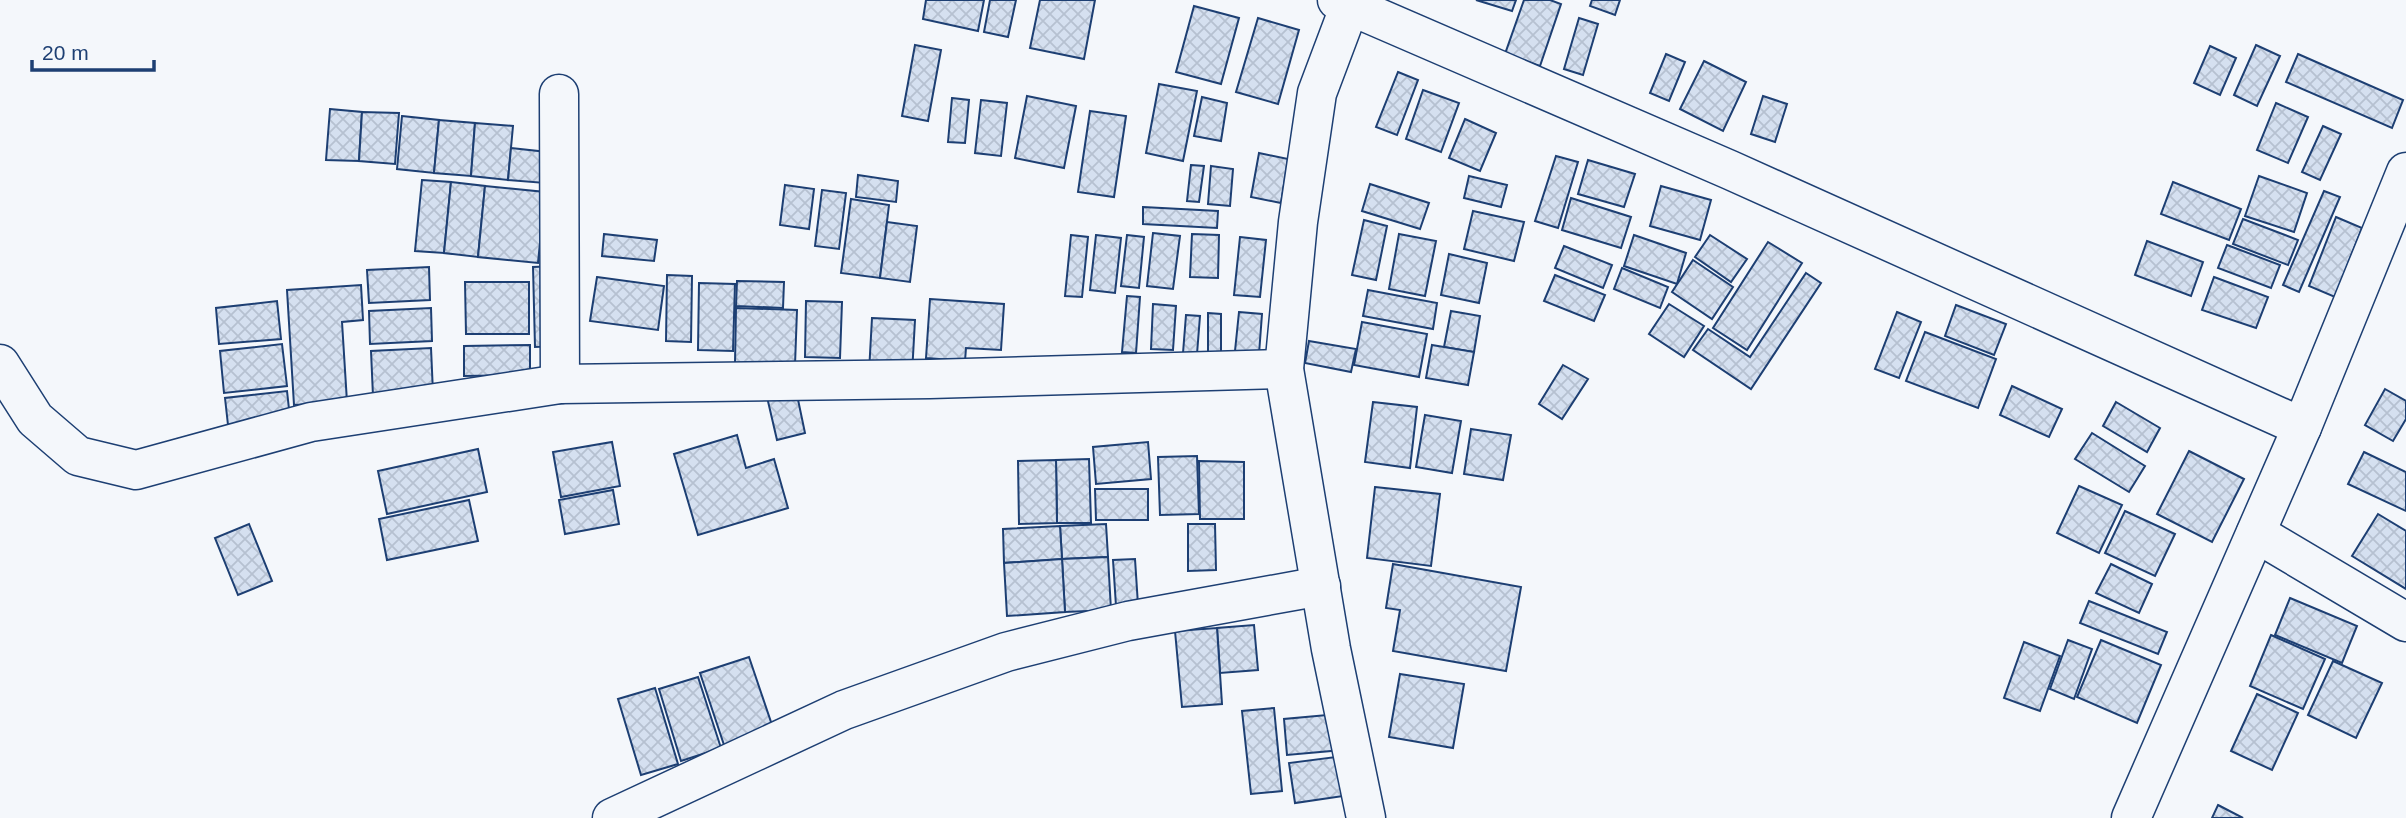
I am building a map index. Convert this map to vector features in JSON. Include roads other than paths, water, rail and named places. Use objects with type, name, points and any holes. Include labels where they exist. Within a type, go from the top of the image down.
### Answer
[{"type":"street","points":[[1366,818],[1331,649],[1284,369],[1298,222],[1317,93],[1346,1],[1743,175],[2302,427]]},
{"type":"street","points":[[559,94],[561,384]]},
{"type":"street","points":[[2130,818],[2302,427],[2406,172]]},
{"type":"street","points":[[0,364],[35,419],[78,456],[136,470],[311,422],[561,384],[930,379],[1284,369]]},
{"type":"street","points":[[2256,533],[2406,622]]},
{"type":"street","points":[[612,818],[844,710],[1006,652],[1128,621],[1321,586]]}]
